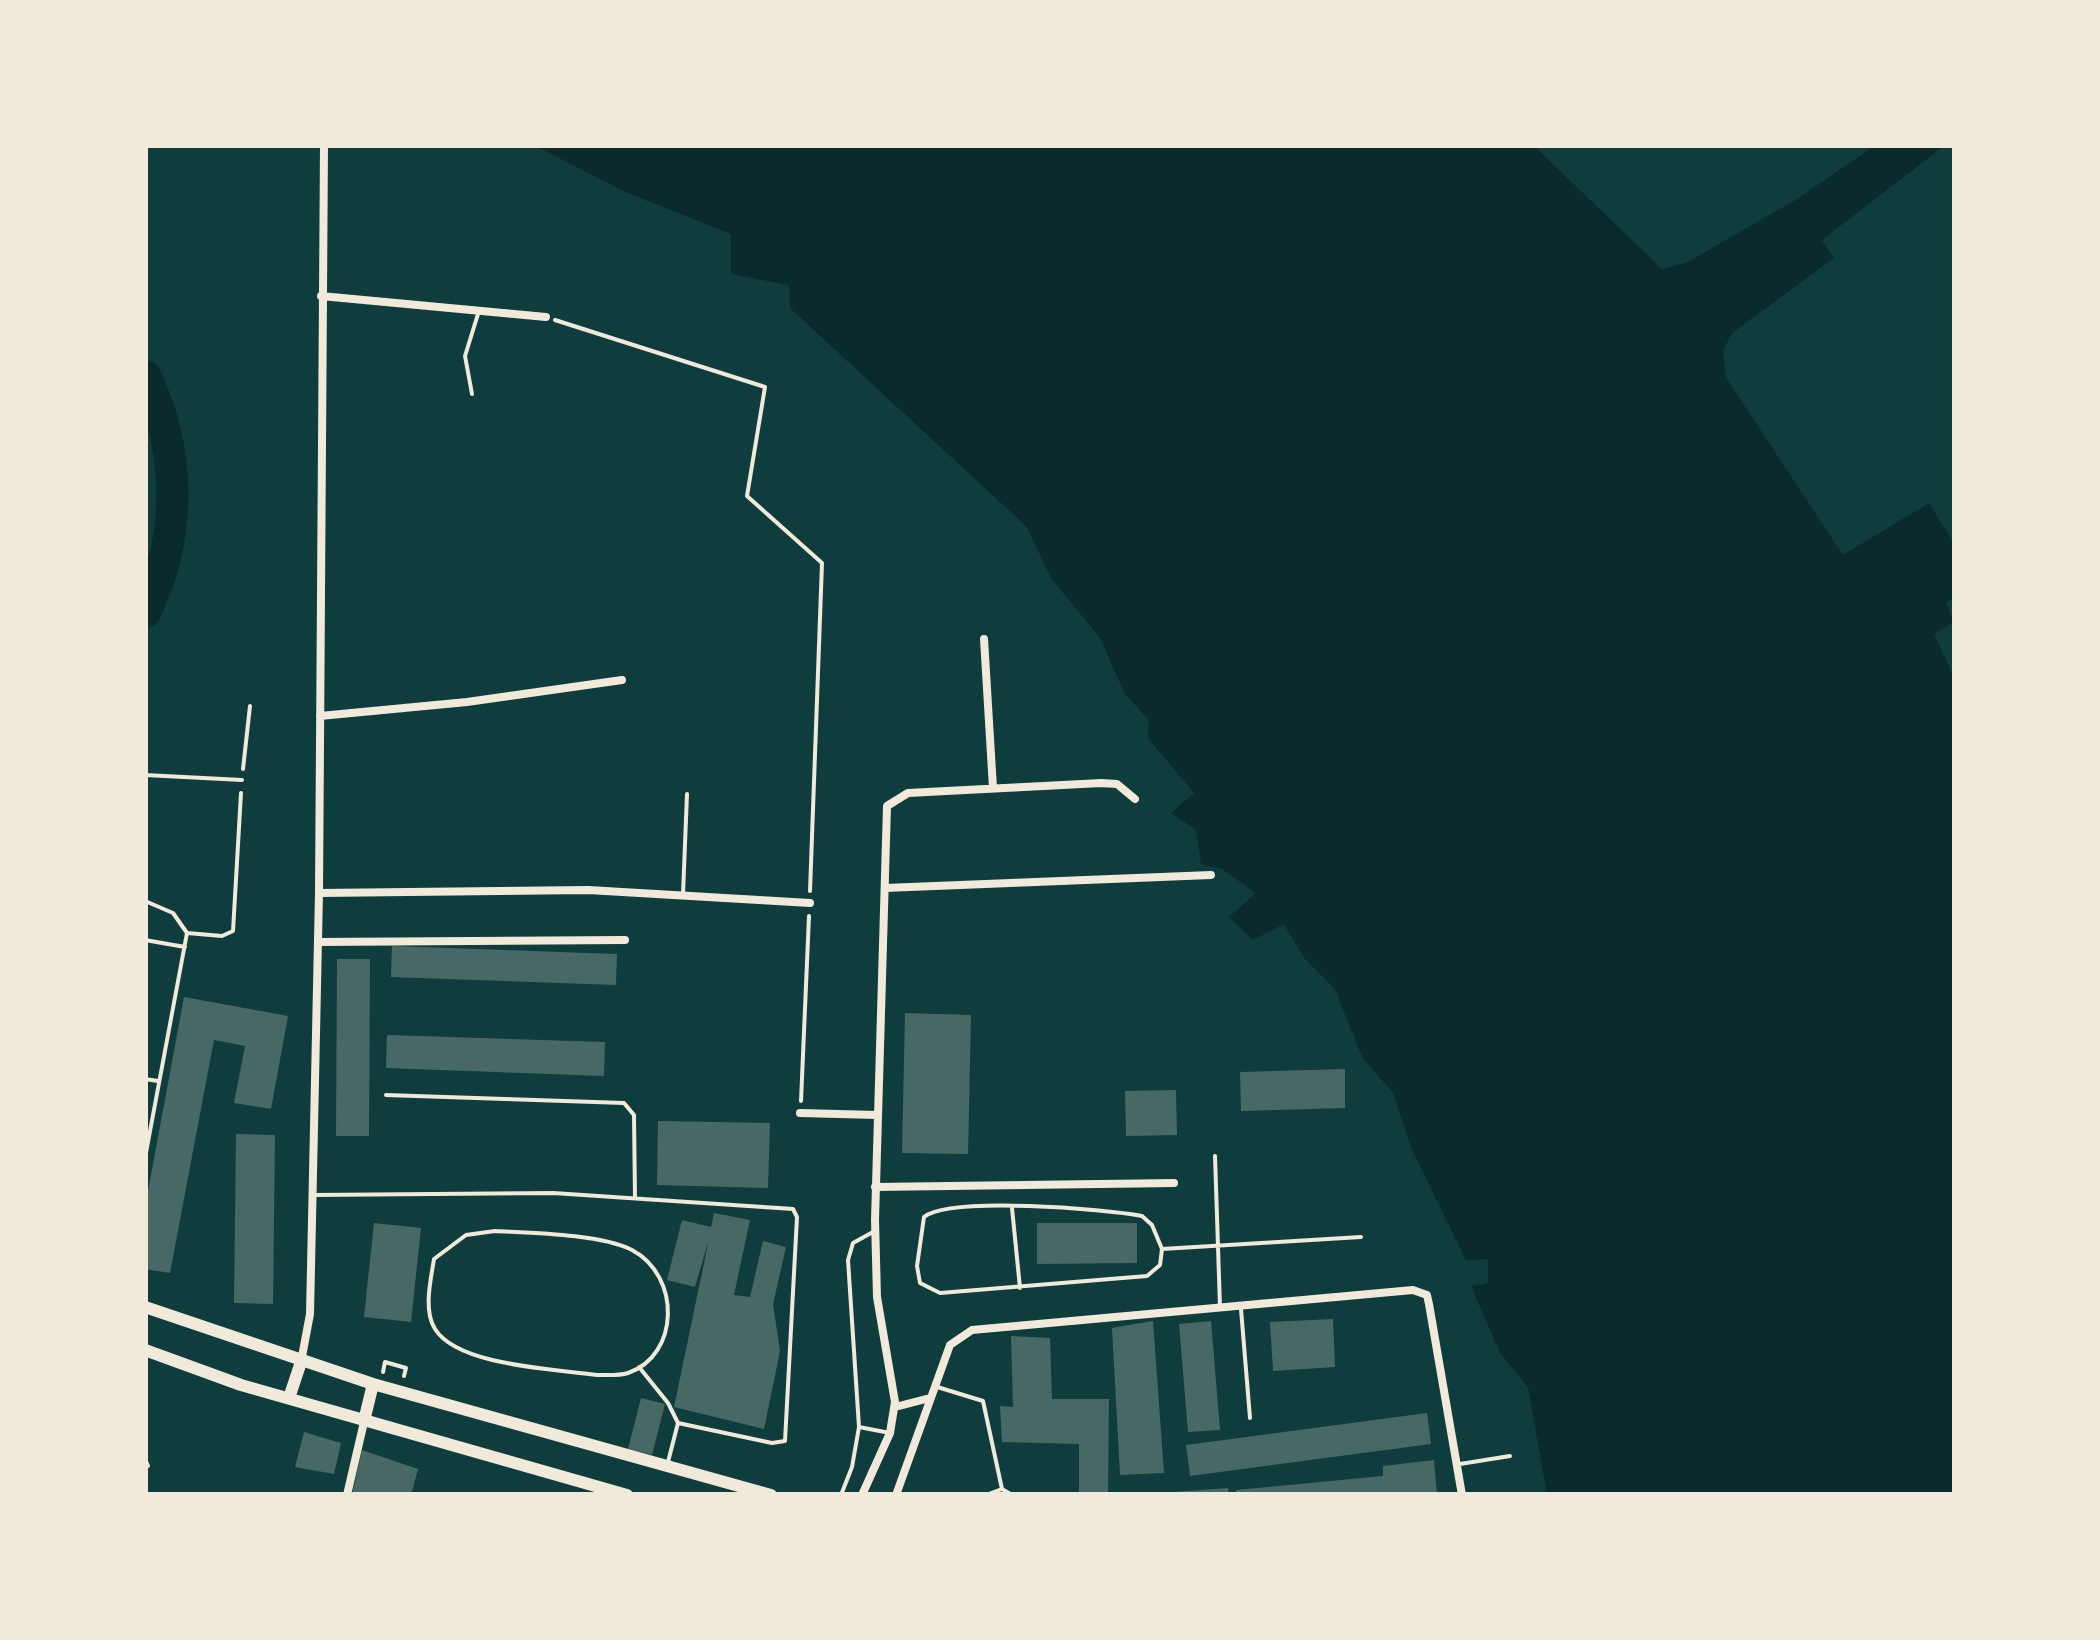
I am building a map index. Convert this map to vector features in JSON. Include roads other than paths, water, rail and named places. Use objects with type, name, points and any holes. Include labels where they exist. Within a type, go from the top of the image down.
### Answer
[{"type":"main road","points":[[145,1307],[374,1384],[770,1495]]},
{"type":"main road","points":[[145,1350],[578,1488],[628,1495]]},
{"type":"main road","points":[[289,1398],[301,1362]]},
{"type":"main road","points":[[364,1421],[374,1384]]},
{"type":"street","points":[[301,1362],[310,1314],[319,893],[324,145]]},
{"type":"street","points":[[320,296],[398,300],[478,314],[546,317]]},
{"type":"street","points":[[984,639],[993,788]]},
{"type":"street","points":[[320,716],[468,702],[622,680]]},
{"type":"street","points":[[862,1495],[890,1434],[895,1407],[877,1297],[875,1231],[888,806],[908,793],[1117,784],[1136,799]]},
{"type":"street","points":[[885,888],[1211,875]]},
{"type":"street","points":[[319,893],[588,890],[810,903]]},
{"type":"street","points":[[318,942],[625,940]]},
{"type":"street","points":[[800,1113],[877,1114]]},
{"type":"street","points":[[875,1187],[1174,1183]]},
{"type":"street","points":[[896,1495],[950,1345],[962,1334],[986,1326],[1413,1290],[1427,1295],[1462,1495]]},
{"type":"street","points":[[895,1407],[930,1398]]},
{"type":"street","points":[[347,1495],[364,1421]]},
{"type":"lane","points":[[472,394],[465,356],[478,314]]},
{"type":"lane","points":[[242,768],[250,706]]},
{"type":"lane","points":[[145,776],[242,780]]},
{"type":"lane","points":[[187,933],[222,936],[233,931],[241,793]]},
{"type":"lane","points":[[682,896],[687,794]]},
{"type":"lane","points":[[145,901],[173,913],[187,933],[145,1158]]},
{"type":"lane","points":[[145,940],[185,947]]},
{"type":"lane","points":[[145,1079],[158,1081]]},
{"type":"lane","points":[[386,1095],[624,1103],[634,1116],[635,1198]]},
{"type":"lane","points":[[1215,1156],[1220,1307]]},
{"type":"lane","points":[[312,1195],[508,1192],[789,1208],[796,1214],[785,1442],[772,1443],[678,1424]]},
{"type":"lane","points":[[1012,1206],[1020,1288]]},
{"type":"lane","points":[[1012,1206],[1142,1216],[1152,1225],[1162,1249],[1160,1265],[1147,1276],[1020,1288],[940,1293],[920,1283],[917,1266],[921,1224],[931,1212],[1012,1206]]},
{"type":"lane","points":[[495,1231],[545,1234],[628,1248],[659,1272],[668,1297],[663,1334],[639,1367],[618,1375],[597,1375],[468,1355],[434,1328],[430,1315],[434,1259],[466,1235],[495,1231]]},
{"type":"lane","points":[[840,1495],[852,1468],[859,1427],[848,1260],[854,1243],[875,1231]]},
{"type":"lane","points":[[1162,1249],[1361,1237]]},
{"type":"lane","points":[[1241,1306],[1250,1418]]},
{"type":"lane","points":[[639,1367],[668,1403],[678,1424],[668,1466]]},
{"type":"lane","points":[[934,1386],[983,1401],[1002,1488],[1012,1495]]},
{"type":"lane","points":[[859,1427],[890,1434]]},
{"type":"lane","points":[[1457,1464],[1510,1456]]},
{"type":"lane","points":[[986,1495],[1002,1488]]},
{"type":"water","points":[[534,145],[1533,145],[1662,269],[1686,263],[1797,199],[1876,145],[1945,145],[1822,240],[1834,258],[1732,333],[1723,351],[1726,378],[1843,555],[1929,503],[1955,545],[1955,596],[1946,603],[1954,622],[1934,634],[1955,679],[1955,1495],[1547,1495],[1528,1387],[1500,1353],[1471,1286],[1488,1283],[1488,1259],[1466,1260],[1412,1150],[1393,1093],[1362,1057],[1335,989],[1304,958],[1284,924],[1253,940],[1229,917],[1256,893],[1222,869],[1201,864],[1196,830],[1171,813],[1194,793],[1148,738],[1149,720],[1125,694],[1100,638],[1051,578],[1027,527],[790,308],[789,285],[731,274],[731,234],[625,192]]},
{"type":"waterway","points":[[145,376],[165,434],[172,494],[166,554],[145,612]]}]
